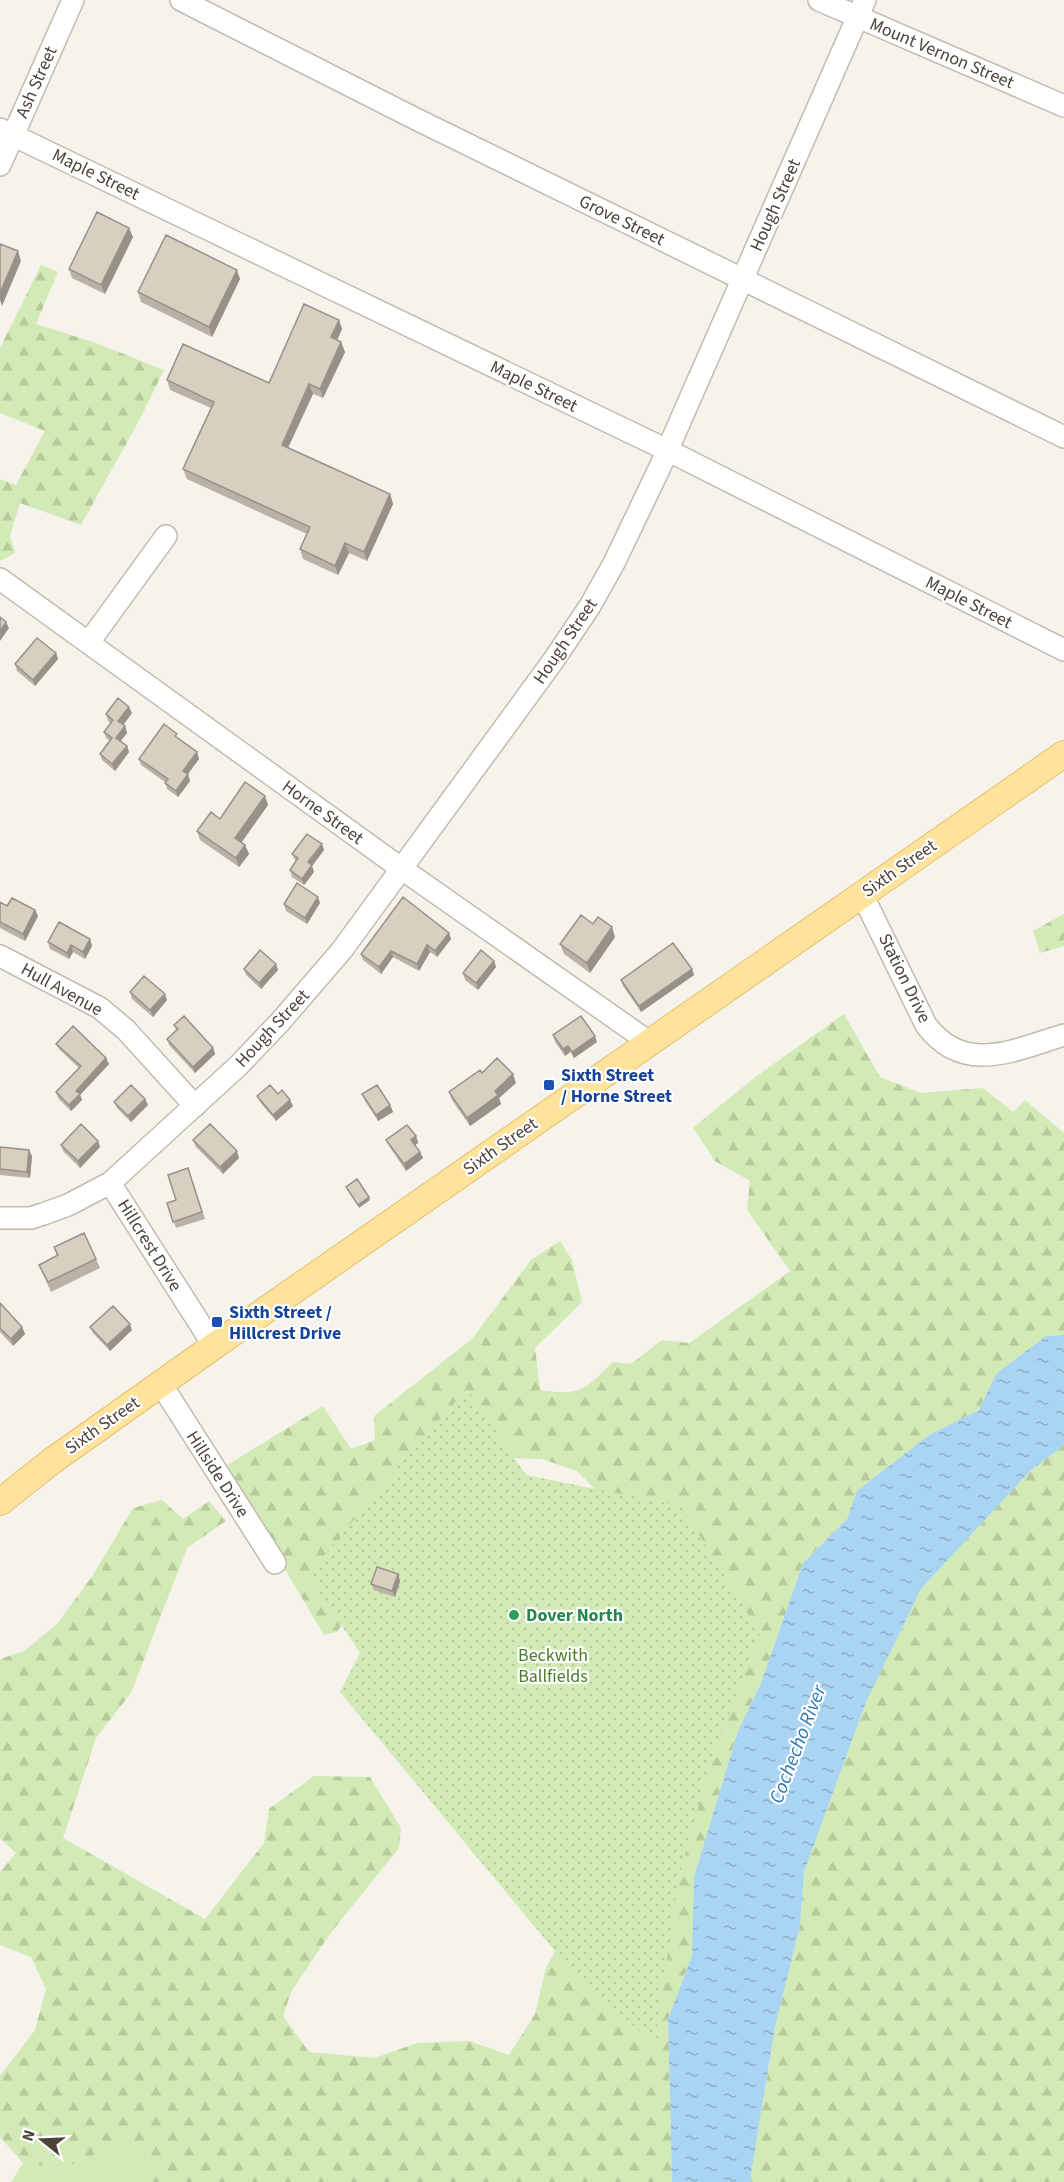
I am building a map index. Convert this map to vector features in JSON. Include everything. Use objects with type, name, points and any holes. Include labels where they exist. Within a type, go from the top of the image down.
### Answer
[{"type":"main road","name":"Sixth Street","points":[[0,1502],[52,1461],[214,1346],[1064,754]]},
{"type":"street","name":"Ash Street","points":[[0,165],[7,131],[73,0]]},
{"type":"street","name":"Grove Street","points":[[181,0],[447,134],[1064,436]]},
{"type":"street","name":"Mount Vernon Street","points":[[819,0],[861,9],[1064,106]]},
{"type":"street","name":"Hough Street","points":[[110,1183],[238,1066],[297,1003],[342,950],[533,689],[590,606],[614,563],[667,450],[861,9]]},
{"type":"street","name":"Maple Street","points":[[7,131],[667,450],[1064,650]]},
{"type":"street","points":[[89,642],[166,536]]},
{"type":"street","name":"Horne Street","points":[[0,579],[402,870],[649,1042]]},
{"type":"street","name":"Station Drive","points":[[862,894],[926,1025],[942,1043],[952,1050],[968,1055],[987,1056],[1064,1035]]},
{"type":"street","name":"Hull Avenue","points":[[0,956],[100,1008],[126,1029],[195,1106]]},
{"type":"street","name":"Hillcrest Drive","points":[[0,1218],[31,1218],[68,1205],[110,1183],[214,1346]]},
{"type":"street","name":"Hillside Drive","points":[[160,1384],[275,1563]]},
{"type":"green space","points":[[41,265],[58,272],[36,324],[96,343],[164,370],[140,419],[81,525],[20,503],[10,536],[15,553],[0,561],[0,479],[16,485],[45,431],[0,413],[0,348]]},
{"type":"green space","points":[[1064,914],[1064,946],[1040,953],[1033,931]]},
{"type":"green space","points":[[844,1014],[880,1077],[921,1093],[983,1088],[1013,1112],[1025,1100],[1064,1133],[1064,1335],[1046,1336],[996,1374],[979,1410],[929,1435],[857,1491],[847,1519],[803,1563],[761,1683],[738,1731],[694,1877],[692,1956],[668,2019],[672,2182],[145,2182],[153,2169],[150,2154],[128,2136],[79,2163],[56,2168],[23,2163],[0,2137],[0,2076],[35,2030],[46,1989],[31,1957],[0,1945],[0,1872],[16,1853],[0,1838],[0,1659],[24,1651],[57,1624],[93,1575],[133,1508],[162,1500],[183,1519],[209,1501],[226,1521],[187,1548],[131,1693],[96,1738],[63,1838],[205,1919],[264,1843],[269,1809],[314,1776],[370,1777],[401,1828],[399,1848],[332,1931],[291,1992],[283,2016],[309,2052],[375,2058],[417,2043],[469,2041],[509,2055],[535,2014],[546,1967],[581,1910],[713,1607],[577,1471],[542,1459],[511,1458],[364,1591],[337,1632],[324,1635],[224,1467],[323,1406],[351,1449],[375,1440],[374,1416],[472,1339],[531,1260],[560,1241],[572,1260],[582,1302],[535,1348],[540,1390],[554,1392],[581,1389],[613,1362],[631,1364],[662,1340],[689,1343],[790,1271],[747,1210],[750,1181],[715,1161],[693,1128],[754,1078]]},
{"type":"green space","name":"Beckwith Ballfields","points":[[467,1389],[526,1475],[681,1506],[760,1633],[712,1758],[677,1884],[669,1950],[660,1993],[657,2023],[658,2048],[564,1962],[340,1692],[360,1653],[308,1575],[413,1449]]},
{"type":"green space","points":[[1064,1445],[1064,2182],[751,2182],[775,2027],[800,1926],[804,1872],[866,1702],[921,1589],[1030,1471]]},
{"type":"green space","points":[[128,2136],[150,2154],[153,2169],[145,2182],[11,2182],[23,2163],[56,2168],[79,2163]]},
{"type":"water","name":"Cochecho River","points":[[1064,1335],[1064,1445],[1030,1471],[921,1589],[866,1702],[804,1872],[800,1926],[775,2027],[751,2182],[672,2182],[668,2019],[692,1956],[694,1877],[738,1731],[761,1683],[803,1563],[847,1519],[857,1491],[929,1435],[979,1410],[996,1374],[1046,1336]]},
{"type":"building","points":[[97,212],[129,228],[101,285],[69,269]]},
{"type":"building","points":[[166,235],[237,270],[209,327],[138,292]]},
{"type":"building","points":[[0,244],[18,251],[0,293]]},
{"type":"building","points":[[304,304],[339,320],[331,337],[341,342],[320,389],[309,384],[282,445],[390,494],[364,552],[345,543],[335,566],[300,549],[310,527],[183,469],[214,402],[167,380],[183,344],[269,383]]},
{"type":"building","points":[[0,617],[6,622],[0,631]]},
{"type":"building","points":[[37,638],[56,653],[33,680],[15,664]]},
{"type":"building","points":[[118,698],[129,707],[118,721],[125,726],[116,738],[127,746],[112,764],[100,754],[112,738],[104,732],[113,720],[106,714]]},
{"type":"building","points":[[164,724],[177,734],[175,736],[197,752],[183,771],[188,774],[176,791],[165,783],[168,779],[139,759]]},
{"type":"building","points":[[245,782],[265,796],[235,838],[245,845],[236,858],[197,831],[211,812],[220,819]]},
{"type":"building","points":[[307,834],[322,844],[308,862],[312,865],[302,879],[290,870],[298,858],[292,854]]},
{"type":"building","points":[[297,883],[318,897],[305,918],[284,904]]},
{"type":"building","points":[[403,897],[449,933],[435,951],[427,945],[417,964],[391,951],[379,967],[361,954]]},
{"type":"building","points":[[12,898],[35,910],[23,934],[0,922],[0,902],[7,906]]},
{"type":"building","points":[[581,915],[593,924],[598,917],[612,927],[587,963],[560,944]]},
{"type":"building","points":[[59,922],[90,939],[83,952],[71,945],[67,953],[48,942]]},
{"type":"building","points":[[673,943],[692,969],[639,1006],[621,980]]},
{"type":"building","points":[[260,950],[276,964],[259,983],[244,969]]},
{"type":"building","points":[[481,950],[494,961],[476,983],[463,973]]},
{"type":"building","points":[[144,976],[165,994],[150,1010],[130,992]]},
{"type":"building","points":[[184,1016],[213,1048],[193,1067],[167,1039],[178,1029],[174,1025]]},
{"type":"building","points":[[581,1016],[595,1036],[572,1052],[568,1046],[563,1049],[553,1035]]},
{"type":"building","points":[[73,1026],[106,1058],[76,1091],[80,1094],[69,1105],[56,1092],[81,1066],[56,1044]]},
{"type":"building","points":[[497,1058],[513,1074],[495,1091],[498,1095],[467,1118],[449,1092],[480,1070],[482,1073]]},
{"type":"building","points":[[131,1085],[145,1099],[128,1116],[114,1102]]},
{"type":"building","points":[[270,1085],[278,1094],[282,1090],[290,1100],[273,1115],[257,1096]]},
{"type":"building","points":[[377,1085],[390,1105],[376,1115],[362,1094]]},
{"type":"building","points":[[81,1124],[98,1141],[78,1161],[61,1145]]},
{"type":"building","points":[[210,1124],[237,1151],[220,1167],[193,1140]]},
{"type":"building","points":[[407,1125],[416,1136],[411,1140],[420,1152],[404,1164],[386,1140]]},
{"type":"building","points":[[0,1147],[29,1150],[27,1172],[0,1169]]},
{"type":"building","points":[[188,1168],[202,1212],[173,1222],[167,1203],[176,1200],[168,1175]]},
{"type":"building","points":[[357,1179],[369,1197],[358,1205],[346,1187]]},
{"type":"building","points":[[84,1233],[96,1259],[48,1282],[39,1265],[58,1255],[54,1247]]},
{"type":"building","points":[[0,1303],[22,1327],[11,1339],[0,1328]]},
{"type":"building","points":[[113,1306],[130,1324],[107,1345],[90,1327]]},
{"type":"building","points":[[377,1567],[398,1574],[392,1591],[371,1584]]},
{"type":"place","name":"Sixth Street / Horne Street","points":[[549,1085]]},
{"type":"place","name":"Sixth Street / Hillcrest Drive","points":[[217,1322]]},
{"type":"place","name":"Dover North","points":[[514,1615]]}]
